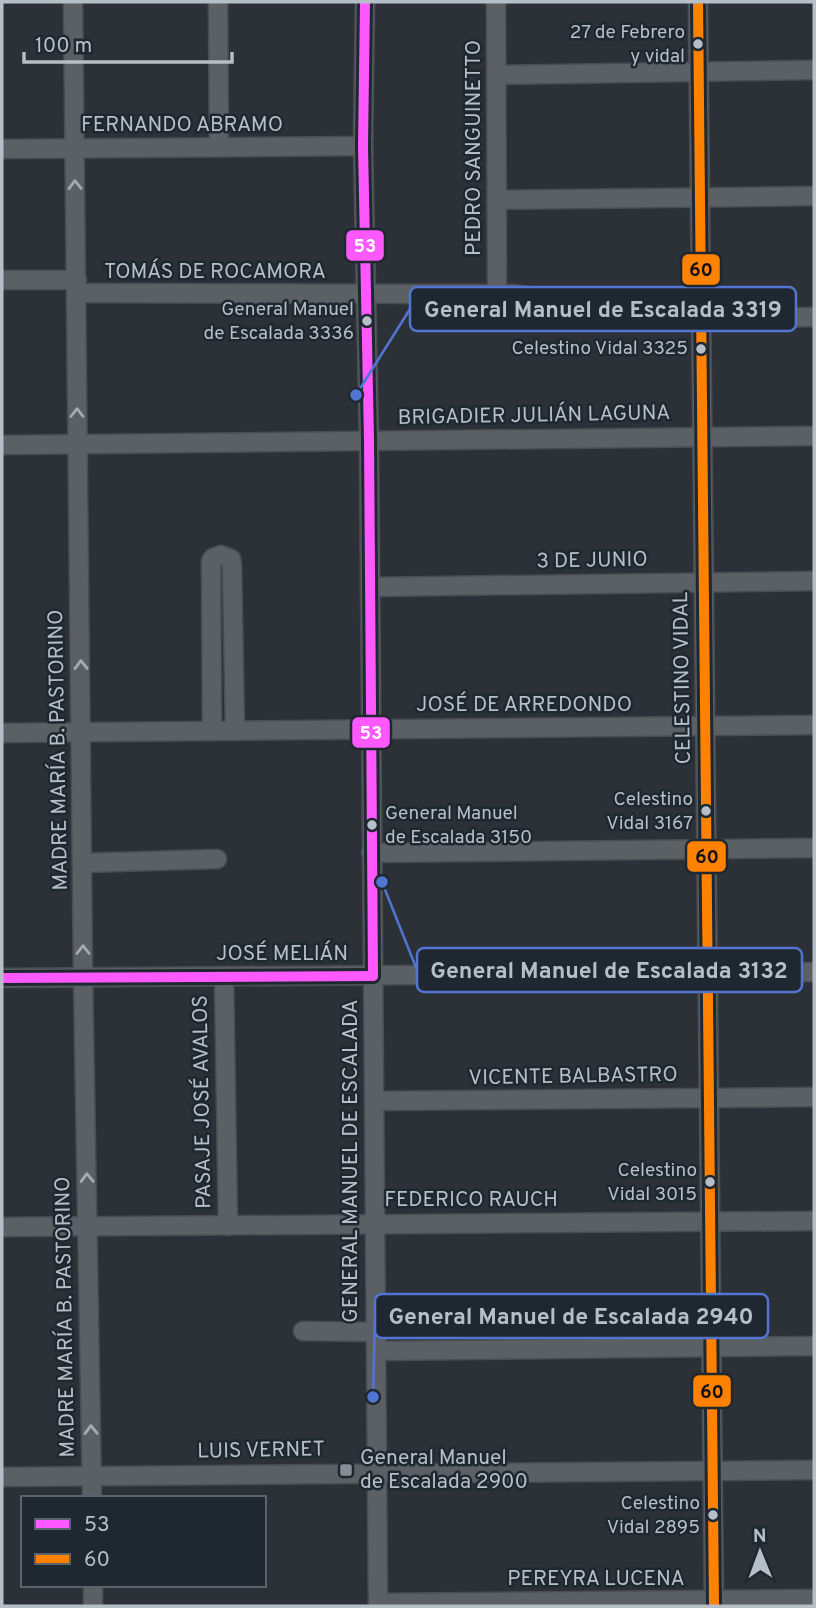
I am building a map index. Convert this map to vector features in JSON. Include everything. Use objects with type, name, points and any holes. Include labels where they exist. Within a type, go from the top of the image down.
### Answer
[{"type":"street","name":"MADRE MARÍA B. PASTORINO","points":[[73,2],[83,977],[92,1496]]},
{"type":"street","points":[[218,2],[219,147]]},
{"type":"street","name":"GENERAL MANUEL DE ESCALADA","points":[[365,2],[363,146],[369,440],[378,1605]]},
{"type":"street","name":"PEDRO SANGUINETTO","points":[[496,2],[497,294]]},
{"type":"street","name":"CELESTINO VIDAL","points":[[698,2],[714,1603]]},
{"type":"street","points":[[497,75],[814,70]]},
{"type":"street","name":"FERNANDO ABRAMO","points":[[2,149],[363,146]]},
{"type":"street","points":[[497,200],[814,196]]},
{"type":"street","name":"TOMÁS DE ROCAMORA","points":[[2,280],[77,287],[365,295],[497,294],[700,318],[814,317]]},
{"type":"street","name":"BRIGADIER JULIÁN LAGUNA","points":[[2,445],[814,436]]},
{"type":"street","points":[[212,731],[211,561],[221,555],[230,559],[232,565],[235,731]]},
{"type":"street","name":"3 DE JUNIO","points":[[370,587],[814,581]]},
{"type":"street","name":"JOSÉ DE ARREDONDO","points":[[2,733],[814,725]]},
{"type":"street","points":[[371,853],[814,848]]},
{"type":"street","points":[[83,863],[217,859]]},
{"type":"street","name":"JOSÉ MELIÁN","points":[[2,978],[814,972]]},
{"type":"street","name":"PASAJE JOSÉ AVALOS","points":[[224,977],[228,1226]]},
{"type":"street","name":"VICENTE BALBASTRO","points":[[374,1101],[814,1097]]},
{"type":"street","name":"FEDERICO RAUCH","points":[[2,1227],[814,1221]]},
{"type":"street","points":[[303,1331],[375,1332]]},
{"type":"street","points":[[376,1350],[814,1346]]},
{"type":"street","name":"LUIS VERNET","points":[[2,1477],[814,1470]]},
{"type":"street","points":[[93,1587],[93,1606]]},
{"type":"street","name":"PEREYRA LUCENA","points":[[378,1605],[714,1603],[814,1599]]},
{"type":"transit line","name":"53","points":[[365,2],[363,146],[369,440],[373,976]]},
{"type":"transit line","name":"60","points":[[698,2],[714,1606]]},
{"type":"transit line","name":"53","points":[[2,978],[373,976]]},
{"type":"place","name":"27 de Febrero y vidal","points":[[698,44]]},
{"type":"place","name":"General Manuel de Escalada 3336","points":[[367,321]]},
{"type":"place","name":"Celestino Vidal 3325","points":[[701,349]]},
{"type":"place","name":"General Manuel de Escalada 3319","points":[[356,395]]},
{"type":"place","name":"Celestino Vidal 3167","points":[[706,811]]},
{"type":"place","name":"General Manuel de Escalada 3150","points":[[372,825]]},
{"type":"place","name":"General Manuel de Escalada 3132","points":[[382,882]]},
{"type":"place","name":"Celestino Vidal 3015","points":[[710,1182]]},
{"type":"place","name":"General Manuel de Escalada 2940","points":[[373,1397]]},
{"type":"place","name":"General Manuel de Escalada 2900","points":[[346,1470]]},
{"type":"place","name":"Celestino Vidal 2895","points":[[713,1515]]}]
